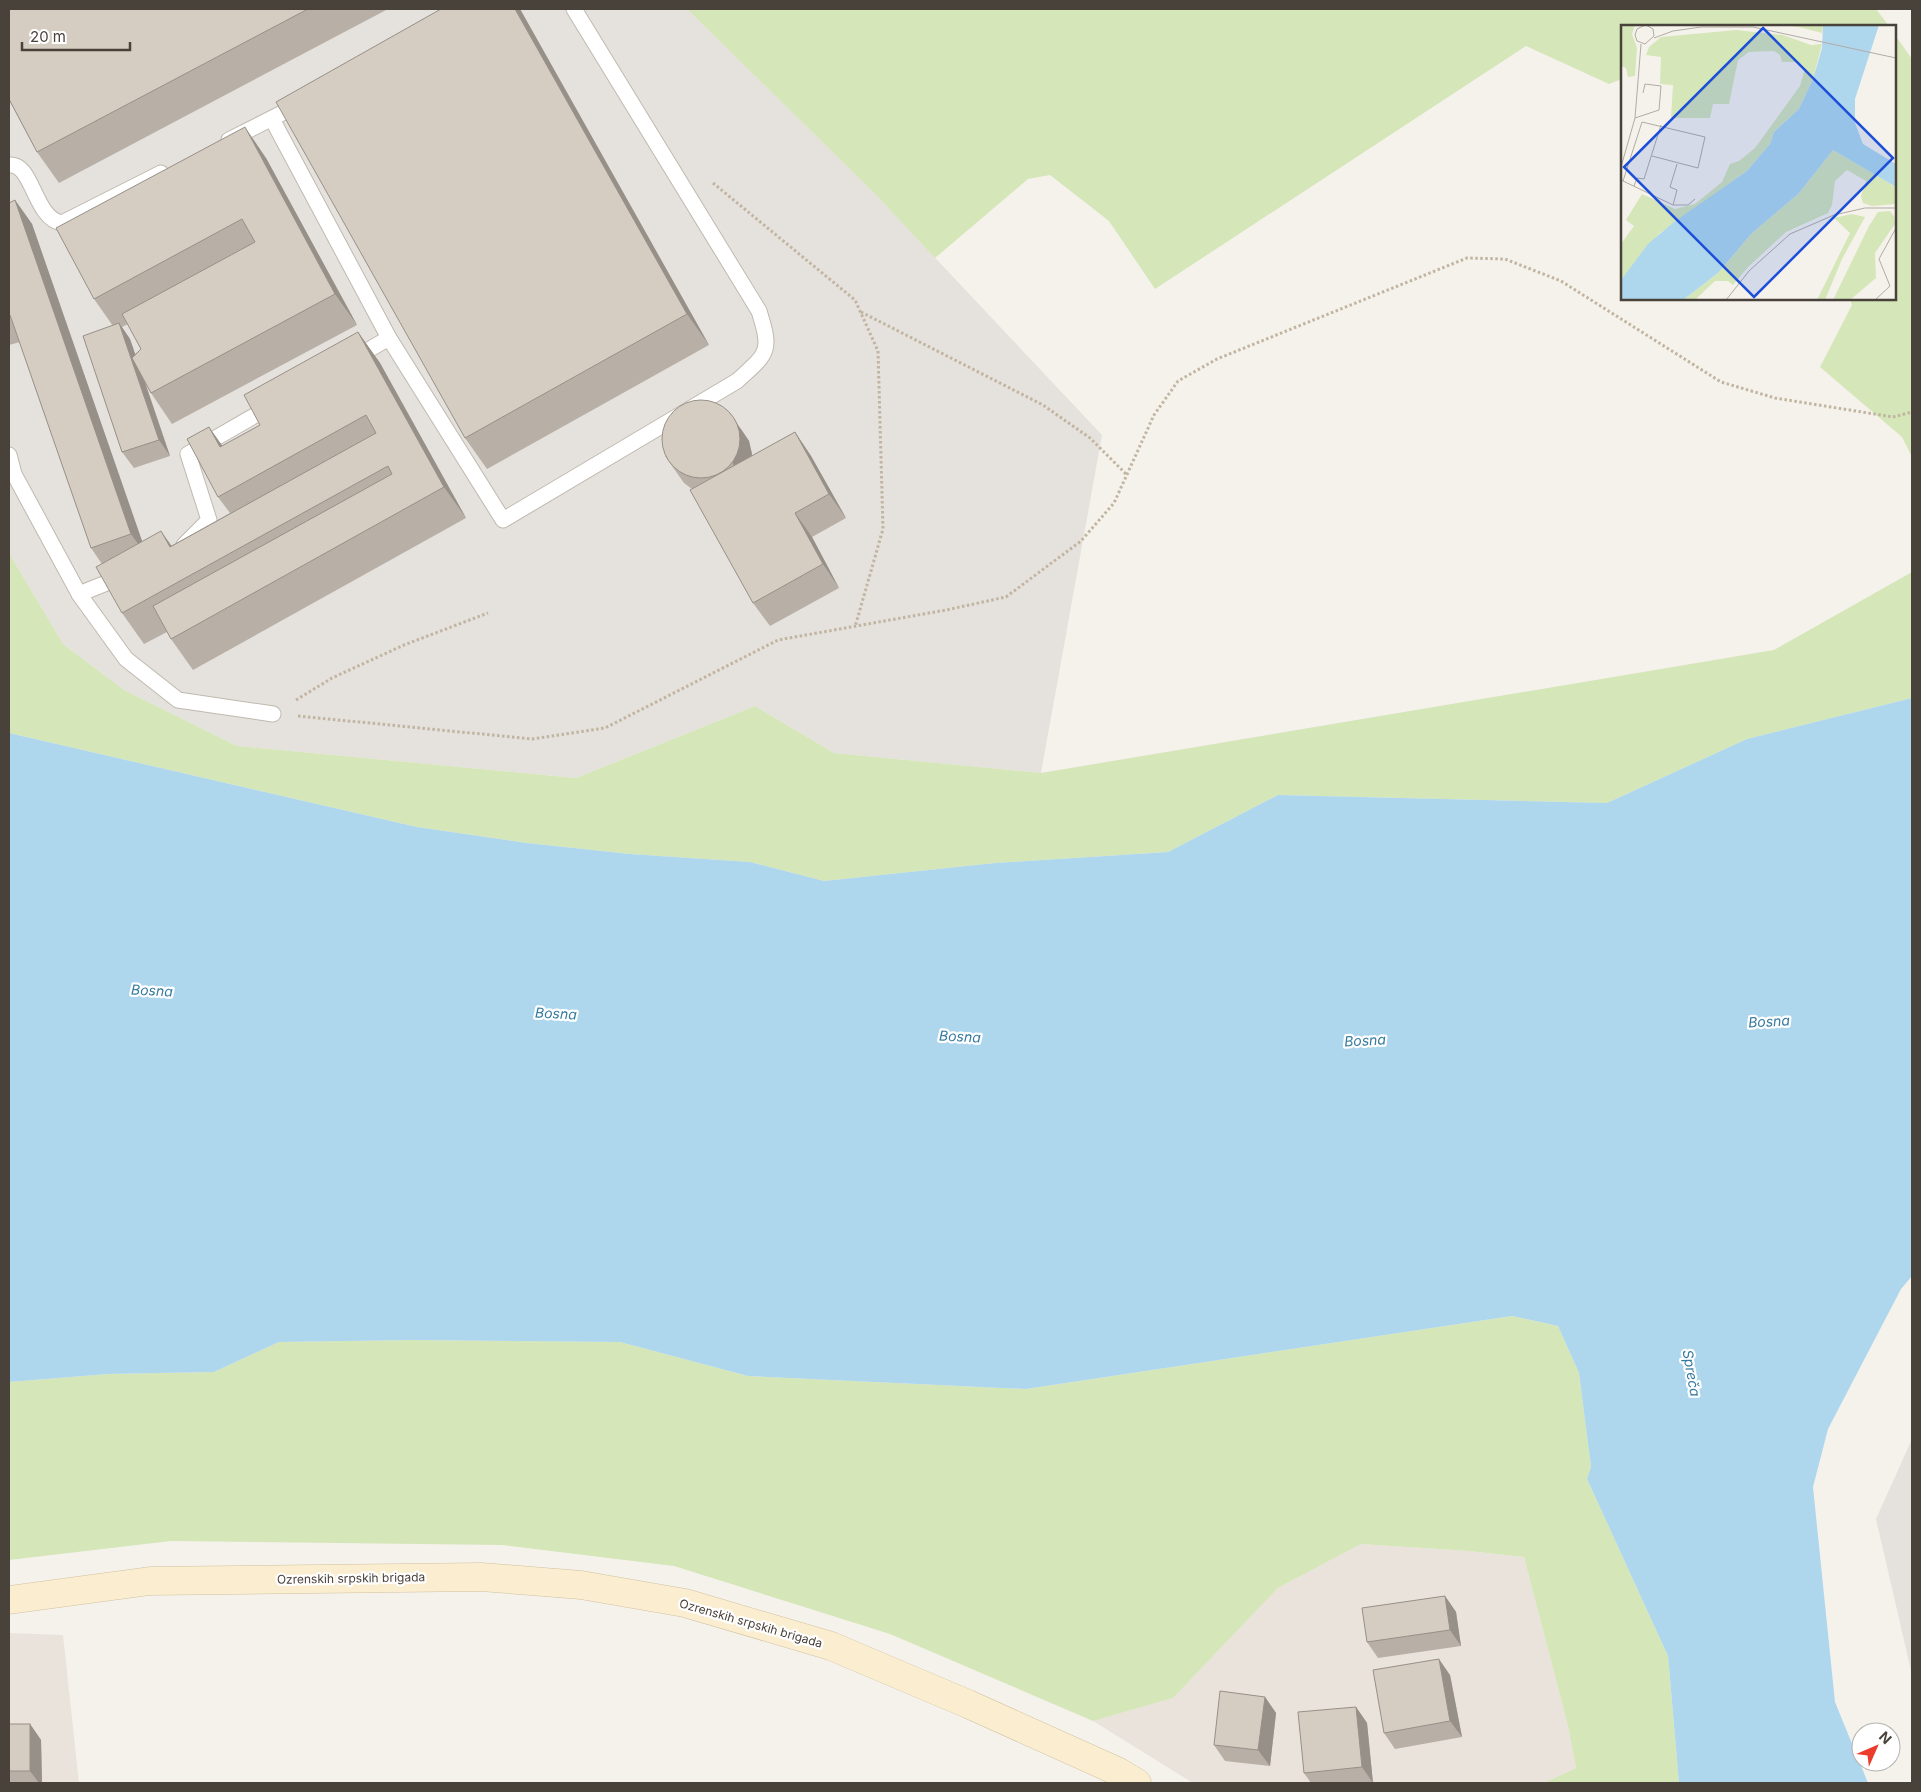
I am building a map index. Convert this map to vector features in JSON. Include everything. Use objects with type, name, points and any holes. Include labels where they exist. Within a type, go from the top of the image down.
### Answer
[{"type":"main road","name":"Ozrenskih srpskih brigada","points":[[9,1600],[150,1581],[481,1577],[581,1585],[685,1603],[831,1646],[1119,1772],[1137,1783]]},
{"type":"lane","points":[[272,119],[389,338],[503,520],[737,381],[757,363],[767,349],[766,333],[759,311],[574,9]]},
{"type":"lane","points":[[212,148],[272,119],[315,95]]},
{"type":"lane","points":[[9,165],[15,165],[22,171],[46,215],[62,223],[178,165]]},
{"type":"lane","points":[[338,367],[389,338]]},
{"type":"lane","points":[[172,552],[186,544],[208,520],[188,454],[288,396]]},
{"type":"lane","points":[[9,455],[14,474],[78,594],[126,659],[178,700],[273,714]]},
{"type":"lane","points":[[78,594],[141,569]]},
{"type":"path","points":[[709,179],[855,300],[878,350],[883,529],[855,626]]},
{"type":"path","points":[[273,714],[532,739],[605,728],[778,640],[946,610],[1006,597],[1081,540],[1114,503],[1154,415],[1178,381],[1216,359],[1467,258],[1506,259],[1561,281],[1722,382],[1775,398],[1893,417],[1912,412]]},
{"type":"path","points":[[860,312],[1043,404],[1090,438],[1127,475]]},
{"type":"path","points":[[273,714],[341,674],[404,644],[488,613]]},
{"type":"shaded area","points":[[17,9],[687,9],[876,195],[1102,435],[1041,773],[834,753],[755,706],[576,778],[237,746],[124,690],[63,644],[9,553],[9,13]]},
{"type":"shaded area","points":[[1912,1439],[1912,1675],[1876,1519]]},
{"type":"shaded area","points":[[1361,1544],[1469,1551],[1524,1557],[1568,1726],[1576,1768],[1544,1783],[1193,1783],[1093,1721],[1173,1698],[1278,1588]]},
{"type":"shaded area","points":[[9,1633],[63,1635],[79,1783],[9,1783]]},
{"type":"green space","points":[[687,9],[1876,9],[1888,25],[1621,25],[1621,79],[1609,84],[1526,46],[1155,289],[1109,221],[1050,175],[1028,179],[935,258],[876,195]]},
{"type":"green space","points":[[1896,36],[1912,59],[1912,457],[1902,437],[1820,367],[1852,305],[1850,300],[1896,300]]},
{"type":"green space","points":[[9,553],[63,644],[124,690],[237,746],[576,778],[755,706],[834,753],[1041,773],[1774,650],[1912,572],[1912,698],[1747,739],[1607,803],[1278,795],[1168,852],[995,863],[824,881],[750,862],[630,854],[527,843],[417,827],[9,733]]},
{"type":"green space","points":[[1512,1316],[1558,1326],[1579,1373],[1591,1467],[1587,1479],[1668,1656],[1679,1783],[1544,1783],[1576,1768],[1568,1726],[1524,1557],[1469,1551],[1361,1544],[1278,1588],[1173,1698],[1093,1721],[890,1634],[674,1566],[502,1545],[171,1541],[9,1560],[9,1382],[108,1374],[214,1372],[279,1342],[414,1340],[620,1342],[748,1376],[1026,1389]]},
{"type":"water","points":[[1912,698],[1912,1276],[1901,1289],[1828,1429],[1813,1487],[1835,1702],[1851,1741],[1851,1772],[1864,1772],[1868,1783],[1679,1783],[1668,1656],[1587,1479],[1591,1467],[1579,1373],[1558,1326],[1512,1316],[1026,1389],[748,1376],[620,1342],[414,1340],[279,1342],[214,1372],[108,1374],[9,1382],[9,733],[417,827],[527,843],[630,854],[750,862],[824,881],[995,863],[1168,852],[1278,795],[1607,803],[1747,739]]},
{"type":"building","points":[[308,9],[37,152],[9,99],[9,10]]},
{"type":"building","points":[[441,9],[515,9],[687,314],[465,438],[276,102]]},
{"type":"building","points":[[245,127],[335,294],[151,393],[132,358],[141,349],[122,314],[255,242],[242,219],[94,299],[56,228]]},
{"type":"building","points":[[15,200],[131,534],[91,548],[9,316],[9,203]]},
{"type":"building","points":[[119,323],[159,440],[122,452],[83,336]]},
{"type":"building","points":[[358,332],[444,487],[171,639],[153,606],[392,474],[388,466],[122,613],[96,567],[161,531],[170,547],[376,433],[366,415],[218,497],[187,439],[209,427],[220,447],[260,425],[244,395]]},
{"type":"building","points":[[693,400],[709,400],[723,406],[734,417],[740,431],[740,447],[734,461],[723,472],[709,478],[693,478],[679,472],[668,461],[662,447],[662,431],[668,417],[679,406]]},
{"type":"building","points":[[795,432],[829,494],[795,513],[823,564],[753,603],[690,490]]},
{"type":"building","points":[[1445,1596],[1450,1630],[1367,1642],[1362,1608]]},
{"type":"building","points":[[1439,1659],[1450,1721],[1384,1733],[1373,1670]]},
{"type":"building","points":[[1220,1691],[1265,1697],[1258,1750],[1214,1745]]},
{"type":"building","points":[[1356,1707],[1362,1767],[1304,1773],[1298,1712]]},
{"type":"building","points":[[9,1724],[30,1724],[30,1771],[9,1771]]},
{"type":"water label","name":"Bosna","points":[[152,990]]},
{"type":"water label","name":"Bosna","points":[[556,1013]]},
{"type":"water label","name":"Bosna","points":[[1769,1021]]},
{"type":"water label","name":"Bosna","points":[[960,1036]]},
{"type":"water label","name":"Bosna","points":[[1365,1040]]},
{"type":"water label","name":"Spreča","points":[[1692,1373]]}]
